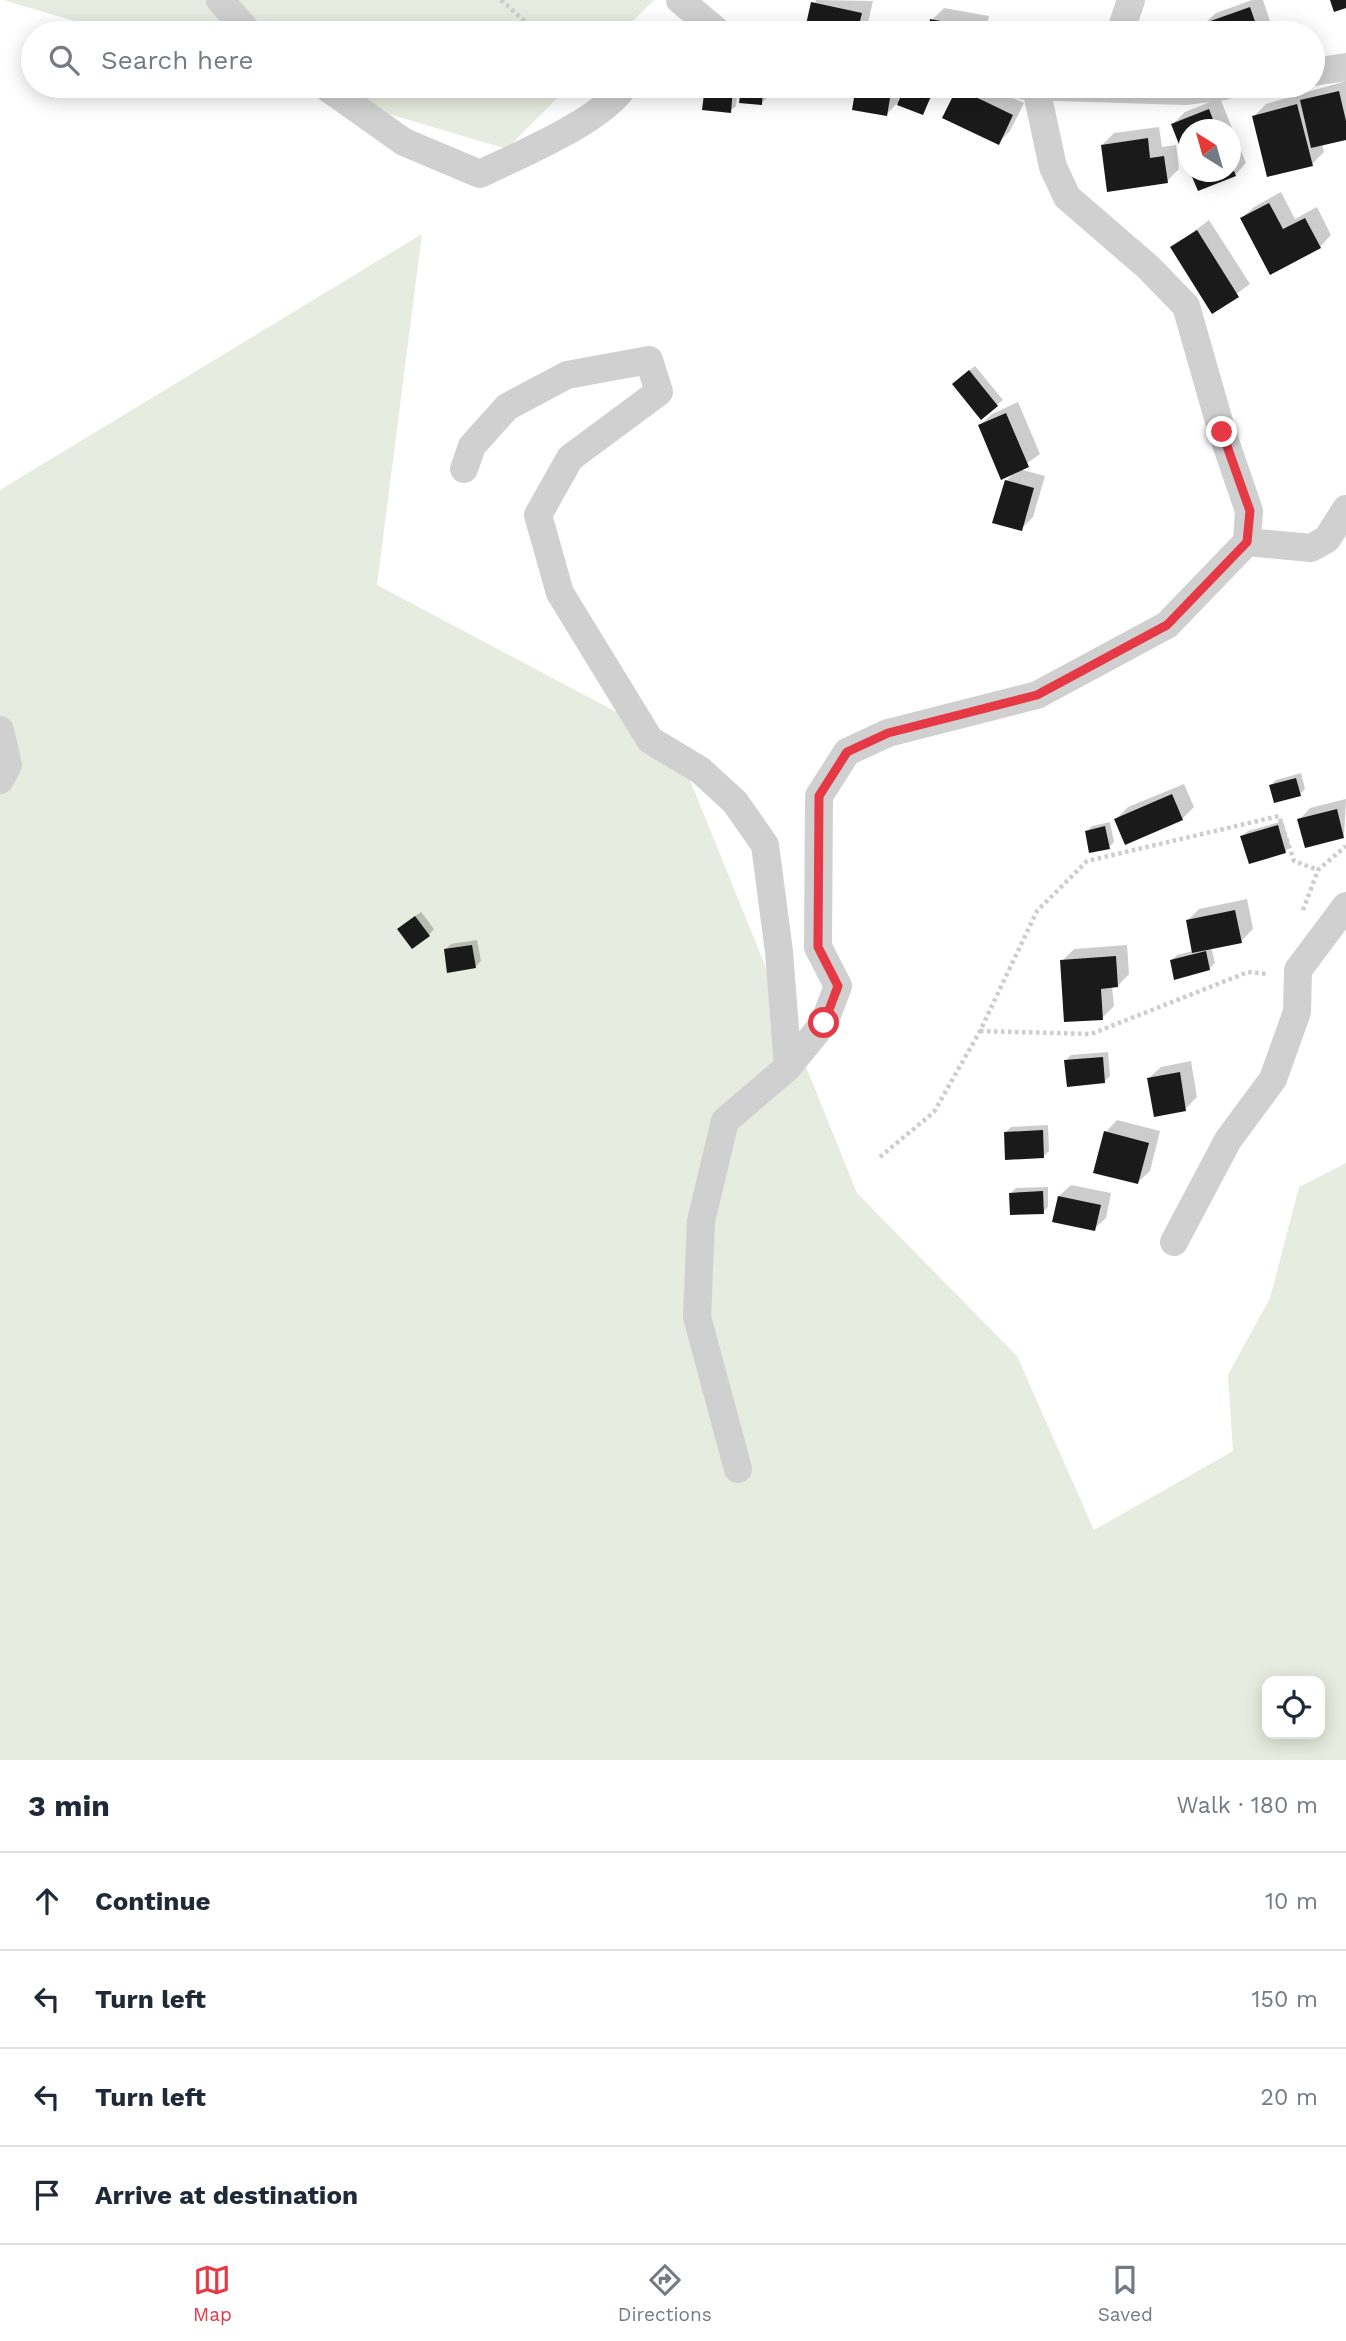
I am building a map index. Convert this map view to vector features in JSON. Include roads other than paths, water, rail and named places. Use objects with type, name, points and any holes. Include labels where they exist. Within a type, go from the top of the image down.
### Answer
[{"type":"street","points":[[220,0],[238,21]]},
{"type":"street","points":[[680,0],[705,21]]},
{"type":"street","points":[[1125,21],[1131,0]]},
{"type":"street","points":[[1325,70],[1346,67]]},
{"type":"street","points":[[342,98],[404,142],[480,174],[542,144],[616,98]]},
{"type":"street","points":[[738,1469],[697,1317],[701,1222],[725,1121],[766,1083],[788,1068],[824,1023],[838,986],[818,947],[819,796],[847,752],[888,733],[1037,695],[1167,625],[1247,542],[1250,511],[1222,432],[1186,306],[1148,267],[1067,197],[1053,167],[1037,98]]},
{"type":"street","points":[[464,470],[472,446],[507,407],[567,375],[649,360],[659,392],[570,458],[538,515],[559,593],[650,740],[700,770],[735,802],[765,845],[779,952],[788,1068]]},
{"type":"street","points":[[1247,542],[1311,548],[1327,539],[1346,509]]},
{"type":"street","points":[[0,730],[8,765],[0,780]]},
{"type":"street","points":[[1174,1242],[1228,1140],[1273,1079],[1297,1012],[1298,970],[1346,906]]}]
